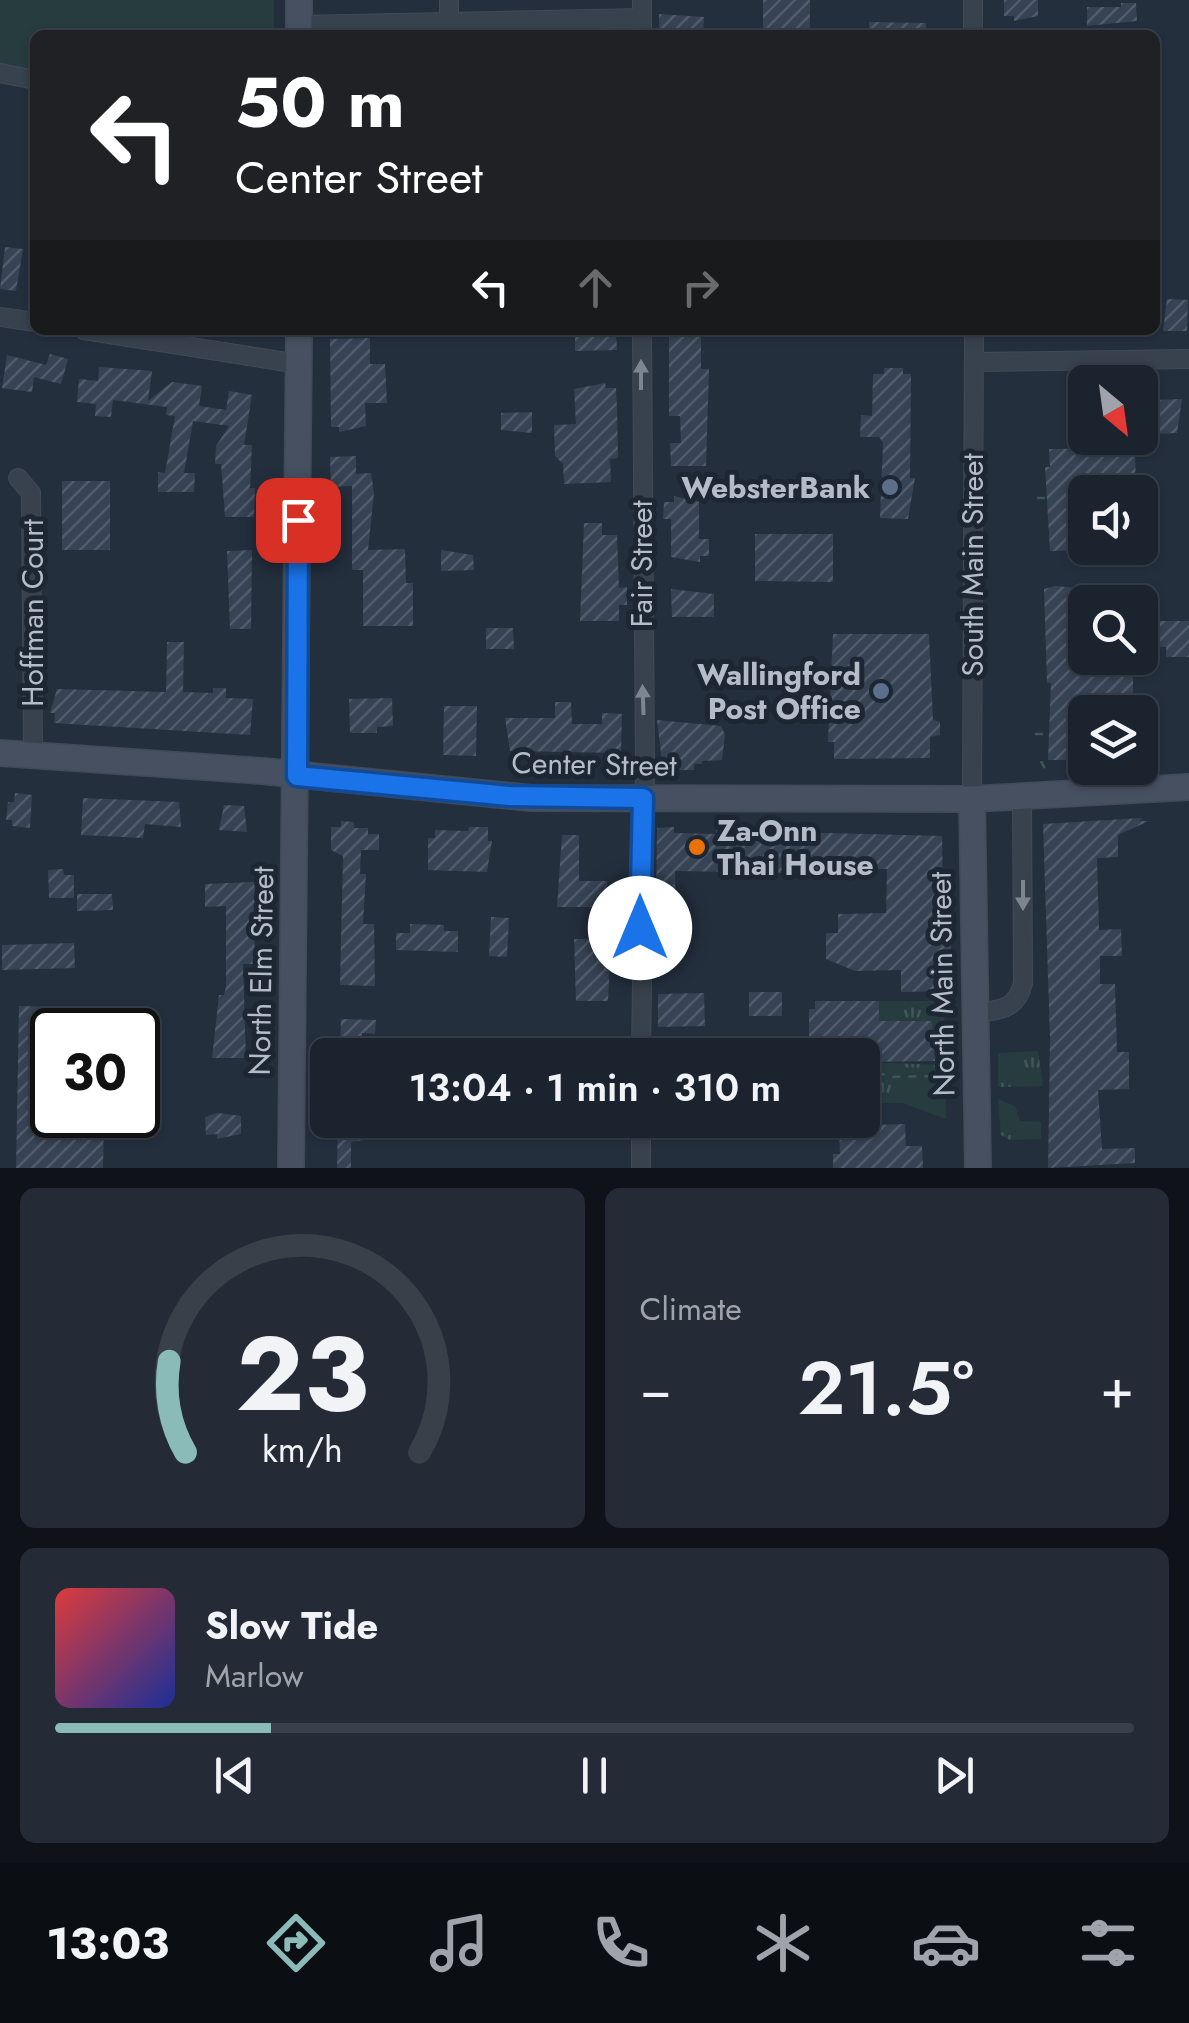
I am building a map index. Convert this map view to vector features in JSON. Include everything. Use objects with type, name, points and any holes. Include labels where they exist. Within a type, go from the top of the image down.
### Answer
[{"type":"main road","name":"North Elm Street","points":[[290,1168],[299,335]]},
{"type":"main road","name":"Center Street","points":[[0,753],[520,797],[972,800],[1189,787]]},
{"type":"main road","name":"North Main Street","points":[[972,800],[978,1168]]},
{"type":"street","points":[[449,22],[450,0]]},
{"type":"street","points":[[973,0],[973,30]]},
{"type":"street","points":[[299,20],[642,18]]},
{"type":"street","points":[[0,73],[30,79]]},
{"type":"street","points":[[0,316],[30,321]]},
{"type":"street","points":[[116,335],[299,364]]},
{"type":"street","name":"Fair Street","points":[[640,1038],[642,335]]},
{"type":"street","name":"South Main Street","points":[[972,800],[974,335]]},
{"type":"street","points":[[974,362],[1189,359]]},
{"type":"street","name":"Hoffman Court","points":[[18,478],[31,493],[33,753]]},
{"type":"street","points":[[975,1013],[1004,1010],[1020,994],[1023,983],[1022,797]]},
{"type":"street","points":[[641,1138],[641,1168]]},
{"type":"path","points":[[1037,498],[1046,498]]},
{"type":"path","points":[[1035,734],[1045,734]]},
{"type":"path","points":[[1041,761],[1046,771]]},
{"type":"path","points":[[880,1073],[926,1077],[936,1072],[940,1055],[935,1022]]},
{"type":"path","points":[[940,1055],[952,1055]]},
{"type":"green space","points":[[0,0],[274,0],[274,30],[30,30],[30,71],[0,64]]},
{"type":"green space","points":[[879,1001],[944,1001],[946,1119],[903,1103],[880,1103],[880,1063],[941,1065],[941,1059],[935,1058],[932,1021],[879,1021]]},
{"type":"green space","points":[[1038,1051],[1043,1086],[998,1087],[998,1053]]},
{"type":"green space","points":[[998,1099],[1015,1106],[1020,1121],[1041,1122],[1041,1139],[1010,1140],[1001,1135]]},
{"type":"building","points":[[763,0],[810,0],[810,30],[763,30]]},
{"type":"building","points":[[1004,0],[1038,0],[1038,16],[1014,21],[1014,16],[1004,16]]},
{"type":"building","points":[[1121,3],[1136,3],[1137,21],[1087,26],[1087,7],[1121,7]]},
{"type":"building","points":[[659,14],[704,17],[703,30],[659,30]]},
{"type":"building","points":[[869,22],[926,23],[926,30],[869,30]]},
{"type":"building","points":[[5,247],[23,249],[16,291],[0,289]]},
{"type":"building","points":[[1167,299],[1188,300],[1187,331],[1163,331]]},
{"type":"building","points":[[575,335],[616,335],[617,350],[575,351]]},
{"type":"building","points":[[669,335],[701,335],[701,369],[709,369],[706,466],[671,466],[670,443],[681,443],[680,416],[669,416]]},
{"type":"building","points":[[370,338],[370,364],[385,364],[387,403],[365,403],[366,426],[339,432],[339,427],[331,427],[330,339]]},
{"type":"building","points":[[50,354],[68,359],[61,384],[34,377],[32,392],[2,388],[7,355],[46,365]]},
{"type":"building","points":[[99,367],[152,371],[148,401],[172,382],[202,386],[199,406],[226,410],[229,391],[252,395],[244,445],[252,445],[250,488],[255,488],[254,517],[225,517],[221,464],[215,464],[216,446],[229,426],[193,421],[184,473],[195,473],[194,492],[158,492],[158,472],[165,473],[175,416],[166,415],[167,407],[113,400],[111,417],[95,416],[96,404],[77,402],[79,379],[98,381]]},
{"type":"building","points":[[884,368],[903,368],[903,374],[911,374],[910,478],[915,478],[908,519],[880,518],[883,443],[879,437],[860,437],[861,415],[872,416],[873,374],[884,374]]},
{"type":"building","points":[[605,383],[606,388],[616,388],[618,458],[610,459],[611,482],[564,484],[563,464],[555,456],[554,425],[576,424],[574,389]]},
{"type":"building","points":[[1182,399],[1177,433],[1158,434],[1158,400]]},
{"type":"building","points":[[532,412],[532,433],[501,430],[501,413]]},
{"type":"building","points":[[1049,449],[1068,449],[1068,455],[1135,455],[1136,475],[1068,475],[1068,550],[1050,551],[1045,467],[1050,467]]},
{"type":"building","points":[[356,456],[356,474],[371,473],[374,493],[368,550],[405,549],[406,583],[413,583],[413,626],[363,626],[363,570],[352,570],[352,486],[331,487],[330,457]]},
{"type":"building","points":[[62,481],[110,481],[110,550],[62,550]]},
{"type":"building","points":[[674,496],[699,502],[699,539],[709,539],[709,556],[700,556],[700,562],[671,557],[671,519],[663,519],[664,502],[674,502]]},
{"type":"building","points":[[584,523],[602,523],[602,535],[617,535],[619,588],[627,587],[627,605],[619,605],[619,621],[580,621]]},
{"type":"building","points":[[755,534],[833,534],[833,582],[755,581]]},
{"type":"building","points":[[252,550],[251,629],[230,629],[227,551]]},
{"type":"building","points":[[441,550],[473,555],[474,570],[441,571]]},
{"type":"building","points":[[1068,587],[1068,675],[1133,675],[1133,695],[1068,695],[1068,760],[1048,760],[1051,683],[1047,683],[1044,589]]},
{"type":"building","points":[[671,589],[714,594],[714,617],[672,617]]},
{"type":"building","points":[[1158,621],[1189,621],[1189,657],[1166,657],[1166,647],[1158,647]]},
{"type":"building","points":[[486,628],[513,628],[514,649],[486,649]]},
{"type":"building","name":"Wallingford Post Office","points":[[833,634],[929,634],[933,720],[940,722],[940,735],[930,737],[930,758],[834,759],[834,742],[828,742]]},
{"type":"building","points":[[167,642],[184,642],[183,692],[213,693],[213,688],[226,688],[226,698],[253,699],[250,735],[54,723],[55,713],[50,713],[57,689],[166,692]]},
{"type":"building","points":[[392,698],[393,726],[377,727],[377,733],[350,733],[349,699]]},
{"type":"building","points":[[555,702],[571,702],[572,724],[602,724],[602,713],[622,714],[621,753],[510,751],[505,718],[555,718]]},
{"type":"building","points":[[444,706],[477,706],[476,756],[443,755]]},
{"type":"building","points":[[657,720],[721,726],[725,735],[722,760],[702,761],[694,764],[694,770],[663,770]]},
{"type":"building","points":[[15,793],[32,795],[30,828],[12,826],[12,820],[6,820],[8,802],[14,802]]},
{"type":"building","points":[[83,798],[179,802],[181,827],[145,824],[143,838],[81,835]]},
{"type":"building","points":[[224,805],[244,806],[247,832],[219,830]]},
{"type":"building","points":[[1142,818],[1139,821],[1149,821],[1118,835],[1118,857],[1097,858],[1099,930],[1121,929],[1122,956],[1100,956],[1100,984],[1115,984],[1117,1052],[1129,1052],[1129,1089],[1098,1090],[1102,1149],[1135,1148],[1135,1163],[1048,1168],[1050,1039],[1043,824]]},
{"type":"building","points":[[341,821],[354,822],[354,828],[368,828],[368,834],[379,834],[379,850],[361,850],[360,874],[366,874],[363,924],[374,924],[375,986],[340,985],[343,856],[331,850],[331,827],[341,827]]},
{"type":"building","points":[[469,827],[488,827],[488,841],[492,841],[487,872],[428,870],[428,838],[435,838],[435,830],[468,831]]},
{"type":"building","points":[[674,827],[674,833],[716,834],[716,830],[942,836],[943,896],[946,914],[951,913],[951,991],[901,992],[901,970],[855,971],[826,959],[826,933],[838,933],[838,914],[886,913],[887,869],[851,869],[851,874],[675,871],[676,914],[663,914],[663,902],[656,902],[657,828]]},
{"type":"building","points":[[562,835],[579,835],[579,881],[607,881],[607,907],[557,907]]},
{"type":"building","points":[[63,869],[64,875],[74,875],[74,898],[49,898],[48,870]]},
{"type":"building","points":[[254,882],[260,934],[254,934],[255,964],[243,964],[246,1058],[212,1058],[219,995],[224,995],[226,987],[226,906],[205,907],[205,884]]},
{"type":"building","points":[[77,894],[112,894],[113,910],[77,911]]},
{"type":"building","points":[[491,917],[509,918],[507,957],[489,956]]},
{"type":"building","points":[[410,924],[444,925],[444,931],[458,931],[458,952],[396,950],[396,933],[410,933]]},
{"type":"building","points":[[574,939],[611,939],[608,1001],[576,1001]]},
{"type":"building","points":[[74,943],[75,968],[2,970],[2,945]]},
{"type":"building","points":[[749,992],[782,992],[782,1016],[749,1016]]},
{"type":"building","points":[[704,993],[705,1026],[658,1027],[658,994]]},
{"type":"building","points":[[815,1001],[879,1001],[879,1021],[932,1021],[935,1061],[880,1062],[880,1038],[809,1038],[809,1009],[815,1009]]},
{"type":"building","points":[[19,1006],[107,1008],[30,1008],[30,1138],[104,1138],[103,1168],[16,1168]]},
{"type":"building","points":[[341,1019],[376,1020],[375,1034],[340,1038]]},
{"type":"building","points":[[217,1113],[241,1116],[241,1134],[217,1139],[217,1134],[206,1135],[205,1117]]},
{"type":"building","points":[[905,1124],[906,1146],[922,1146],[923,1168],[833,1168],[833,1154],[840,1154],[839,1138],[880,1138],[880,1125]]},
{"type":"building","points":[[338,1138],[376,1138],[351,1142],[351,1168],[337,1168]]},
{"type":"place","name":"WebsterBank","points":[[890,487]]},
{"type":"place","name":"Wallingford Post Office","points":[[881,691]]},
{"type":"place","name":"Za-Onn Thai House","points":[[697,847]]},
{"type":"route","points":[[298,520],[297,776],[531,798],[643,798],[640,928]]}]
